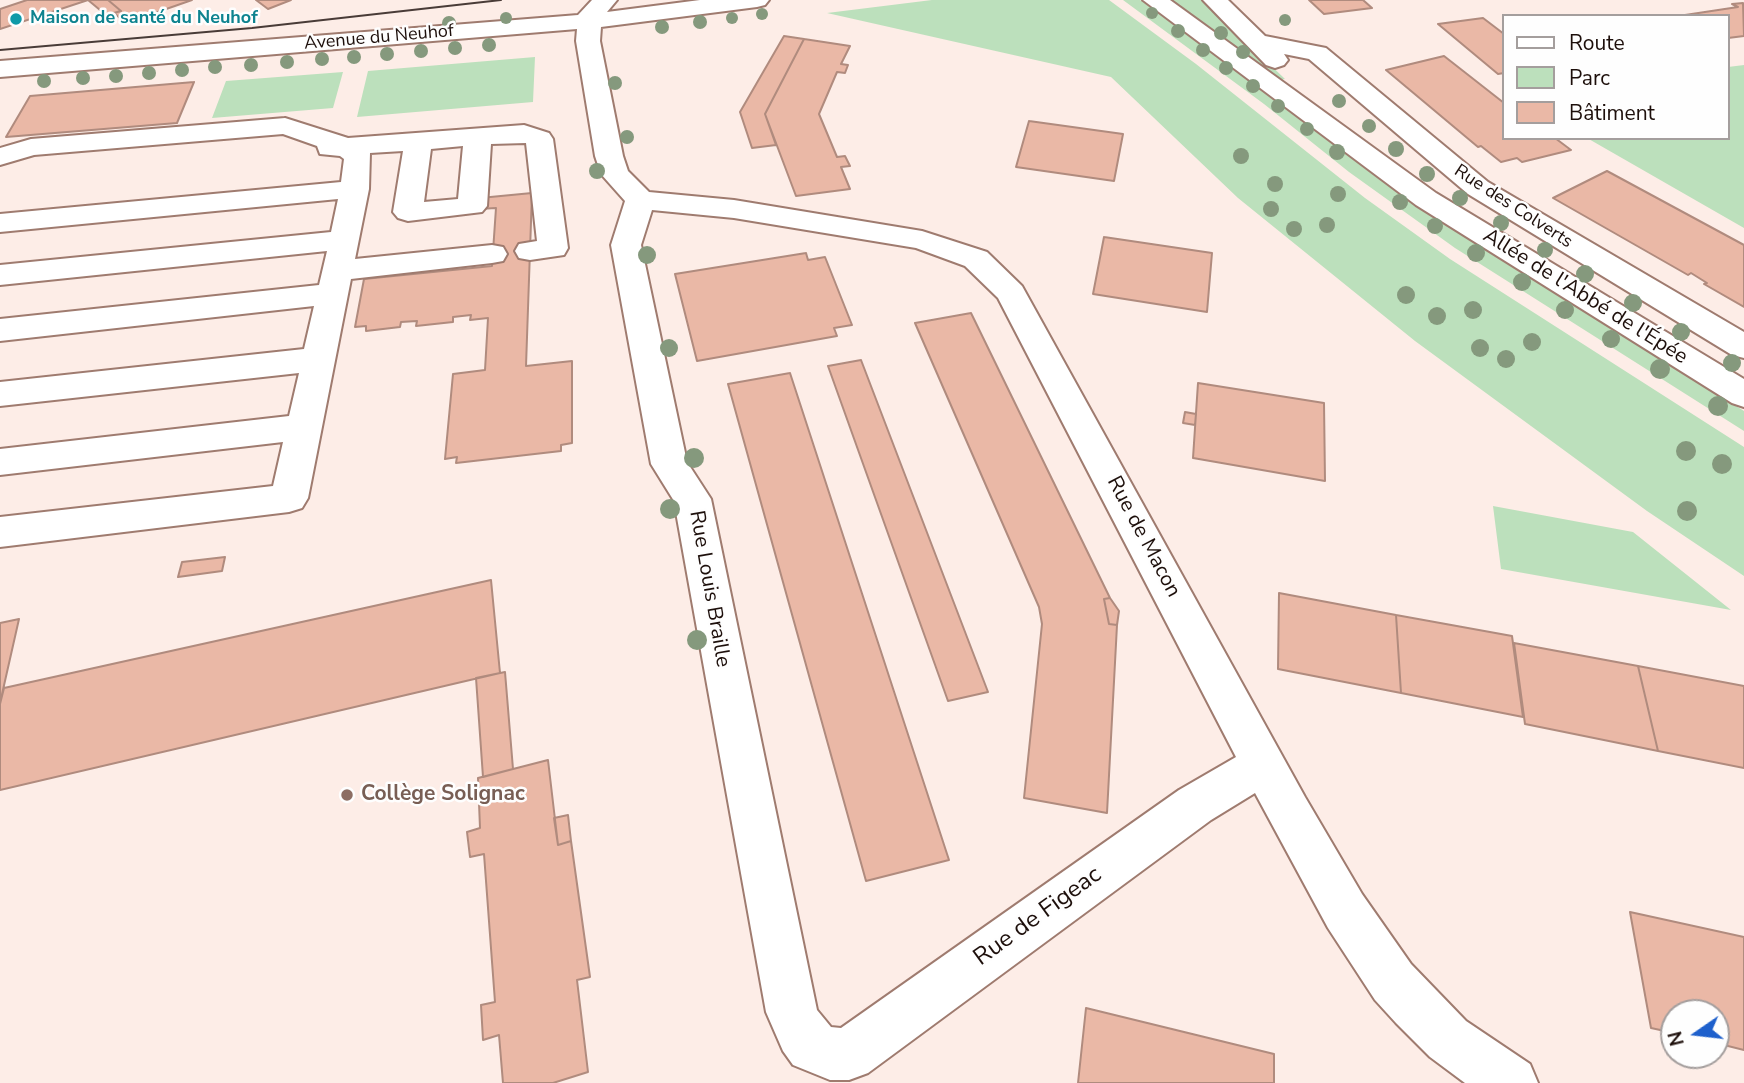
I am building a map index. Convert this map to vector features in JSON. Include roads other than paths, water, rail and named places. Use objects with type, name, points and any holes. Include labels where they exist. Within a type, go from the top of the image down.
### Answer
[{"type":"street","name":"Avenue du Neuhof","points":[[0,69],[597,10],[757,0]]},
{"type":"street","name":"Allée de l'Abbé de l'Épée","points":[[1155,0],[1426,198],[1744,395]]},
{"type":"street","name":"Allée de l'Abbé de l'Épée","points":[[1215,0],[1426,198]]},
{"type":"street","points":[[597,10],[588,41],[609,156],[615,174],[640,200]]},
{"type":"street","name":"Rue des Colverts","points":[[1256,41],[1317,53],[1479,188],[1744,347]]},
{"type":"street","points":[[0,157],[31,147],[285,126],[346,147],[358,156],[355,189],[289,498],[0,532]]},
{"type":"street","points":[[142,164],[524,133],[540,139],[552,248],[530,251]]},
{"type":"street","points":[[418,142],[408,212],[472,206],[478,137]]},
{"type":"street","points":[[0,176],[33,173]]},
{"type":"street","points":[[0,223],[355,189]]},
{"type":"street","name":"Rue de Macon","points":[[640,200],[734,209],[922,240],[976,260],[1011,293],[1345,911],[1393,982],[1448,1038],[1483,1066],[1511,1083]]},
{"type":"street","name":"Rue Louis Braille","points":[[640,200],[626,245],[669,464],[692,499],[792,1012],[801,1033],[812,1046]]},
{"type":"street","points":[[0,275],[344,240]]},
{"type":"street","points":[[0,330],[335,282],[492,254]]},
{"type":"street","points":[[0,394],[319,359]]},
{"type":"street","points":[[0,462],[304,427]]},
{"type":"street","name":"Rue de Figeac","points":[[812,1046],[830,1054],[849,1054],[1195,805],[1264,764]]},
{"type":"tram line","points":[[0,50],[252,28],[501,0]]},
{"type":"place","name":"Maison de santé du Neuhof","points":[[16,19]]},
{"type":"place","name":"Collège Solignac","points":[[347,795]]}]
